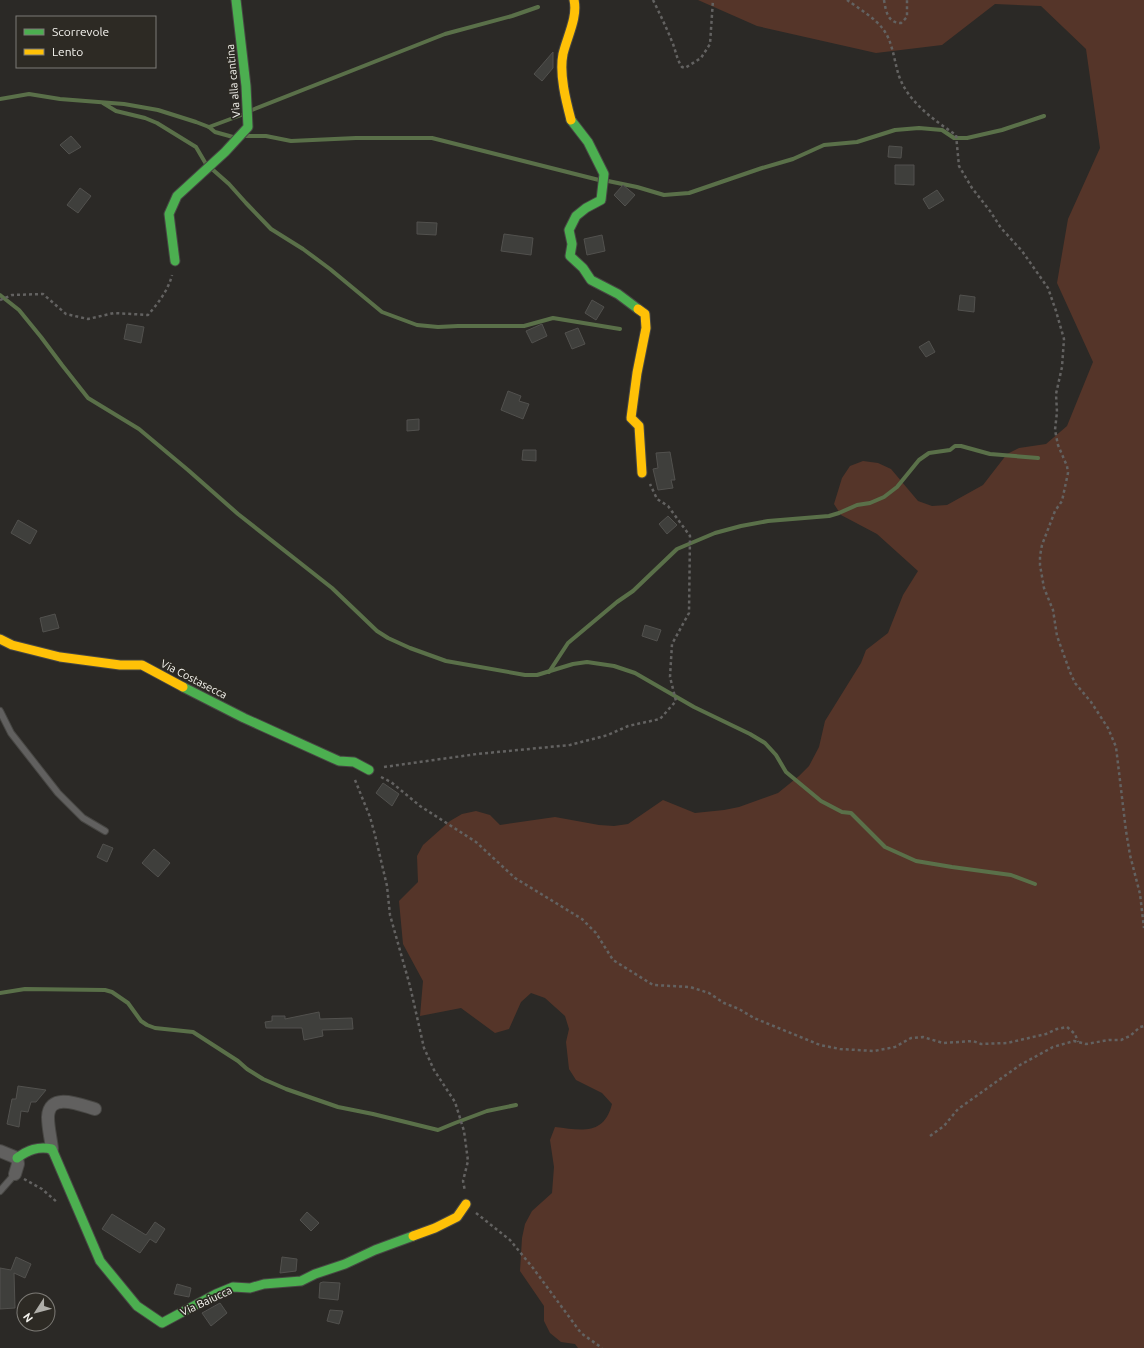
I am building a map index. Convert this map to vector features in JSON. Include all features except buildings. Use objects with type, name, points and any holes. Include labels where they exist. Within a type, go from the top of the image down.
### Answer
[{"type":"street","name":"Via alla cantina","points":[[175,261],[169,214],[177,196],[225,152],[248,127],[246,86],[236,0]]},
{"type":"street","points":[[574,0],[576,8],[563,55],[563,85],[571,120],[588,142],[604,174],[601,200],[586,208],[576,216],[569,230],[572,244],[570,256],[583,268],[591,280],[618,294],[645,314],[646,328],[637,373],[631,418],[639,426],[642,473]]},
{"type":"street","name":"Via Costasecca","points":[[0,639],[12,645],[60,657],[120,665],[142,665],[168,680],[244,718],[339,761],[354,762],[369,770]]},
{"type":"street","name":"Via Baiucca","points":[[95,1109],[74,1102],[64,1101],[53,1105],[50,1109],[48,1118],[52,1149],[100,1261],[137,1306],[162,1323],[216,1294],[233,1287],[250,1288],[264,1284],[300,1281],[315,1274],[345,1264],[375,1250],[435,1228],[457,1217],[466,1204]]},
{"type":"street","points":[[17,1158],[26,1152],[39,1148],[46,1147],[52,1149]]},
{"type":"street","points":[[0,1151],[17,1158]]},
{"type":"street","points":[[15,1174],[18,1164],[17,1158]]},
{"type":"lane","points":[[0,711],[11,733],[58,793],[83,818],[105,831]]},
{"type":"lane","points":[[0,1191],[15,1174]]},
{"type":"path","points":[[653,0],[669,34],[676,52],[677,61],[682,67],[685,68],[701,58],[710,44],[713,0]]},
{"type":"path","points":[[847,0],[883,29],[890,43],[906,92],[934,119],[956,135],[958,160],[962,171],[972,188],[1001,228],[1022,251],[1048,288],[1056,310],[1064,339],[1062,367],[1056,394],[1057,412],[1055,430],[1068,473],[1062,501],[1055,511],[1042,545],[1040,565],[1044,588],[1053,610],[1057,636],[1070,672],[1075,683],[1092,702],[1108,728],[1116,747],[1126,831],[1130,855],[1140,894],[1144,928]]},
{"type":"path","points":[[884,0],[886,10],[891,20],[895,23],[901,23],[907,17],[907,0]]},
{"type":"path","points":[[0,300],[12,295],[43,294],[66,314],[88,319],[114,313],[148,315],[161,300],[170,282],[175,261]]},
{"type":"path","points":[[369,770],[477,754],[570,745],[608,735],[628,726],[660,719],[676,701],[670,677],[672,644],[689,613],[690,536],[668,506],[657,499],[651,486],[642,473]]},
{"type":"path","points":[[354,762],[351,770],[370,817],[375,835],[387,886],[390,915],[410,986],[424,1048],[434,1070],[455,1102],[464,1131],[468,1161],[463,1181],[466,1204],[484,1221],[510,1240],[533,1268],[581,1333],[602,1348]]},
{"type":"path","points":[[369,770],[391,782],[420,806],[476,842],[515,878],[582,919],[596,933],[613,960],[653,985],[690,987],[709,993],[724,1003],[739,1008],[754,1018],[820,1045],[840,1049],[874,1051],[894,1047],[911,1038],[923,1037],[943,1043],[973,1041],[981,1044],[1007,1042],[1046,1034],[1056,1029],[1066,1027],[1074,1034],[1078,1042]]},
{"type":"path","points":[[930,1136],[944,1126],[958,1109],[1020,1066],[1053,1047],[1074,1041],[1086,1044],[1109,1040],[1121,1040],[1130,1036],[1140,1027],[1144,1026]]},
{"type":"shaded area","points":[[698,0],[1144,0],[1144,1348],[578,1348],[575,1344],[561,1342],[550,1333],[544,1321],[544,1306],[520,1271],[522,1238],[525,1224],[532,1211],[552,1193],[554,1167],[550,1140],[555,1127],[590,1129],[603,1122],[612,1104],[602,1093],[576,1080],[569,1069],[566,1042],[569,1029],[565,1016],[545,998],[531,993],[521,1002],[509,1029],[495,1033],[461,1008],[420,1016],[423,981],[403,944],[399,901],[418,882],[417,856],[423,845],[450,821],[462,814],[476,811],[490,815],[500,825],[555,817],[599,825],[614,826],[628,824],[663,800],[695,813],[739,807],[778,793],[809,766],[819,747],[825,721],[861,663],[866,650],[888,633],[903,595],[918,571],[877,534],[841,515],[834,504],[842,478],[850,466],[863,461],[878,463],[891,469],[918,501],[932,506],[947,505],[983,485],[1007,454],[1019,448],[1046,444],[1067,426],[1093,362],[1057,283],[1068,219],[1100,148],[1086,49],[1041,6],[995,4],[942,45],[876,53],[757,26]]},
{"type":"waterway","points":[[252,110],[445,34],[512,16],[538,7]]},
{"type":"waterway","points":[[0,99],[29,94],[60,99],[124,104],[158,110],[196,122],[209,127],[215,132],[233,137]]},
{"type":"waterway","points":[[103,103],[116,111],[145,118],[157,123],[196,147],[206,164]]},
{"type":"waterway","points":[[209,127],[244,114]]},
{"type":"waterway","points":[[608,181],[637,187],[664,195],[689,193],[793,159],[824,145],[857,142],[895,130],[919,128],[942,130],[954,138],[967,138],[1002,130],[1044,116]]},
{"type":"waterway","points":[[246,136],[266,136],[291,141],[356,138],[432,138],[599,180]]},
{"type":"waterway","points":[[212,169],[229,184],[271,229],[303,249],[330,269],[382,312],[417,325],[438,327],[524,326],[553,318],[620,329]]},
{"type":"waterway","points":[[0,295],[19,310],[88,398],[139,429],[238,514],[332,588],[377,631],[388,638],[446,661],[525,675],[537,675],[573,664],[587,662],[614,666],[635,673],[694,707],[750,734],[765,743],[776,755],[786,772],[821,801],[842,812],[851,813],[885,847],[916,861],[1011,875],[1035,884]]},
{"type":"waterway","points":[[549,672],[568,643],[617,602],[633,591],[677,549],[715,533],[741,526],[768,521],[829,516],[857,505],[870,503],[884,497],[897,487],[919,460],[929,453],[950,450],[955,446],[961,446],[990,454],[1038,458]]},
{"type":"waterway","points":[[0,993],[25,989],[105,990],[112,992],[128,1003],[141,1021],[147,1025],[155,1028],[193,1032],[263,1079],[286,1089],[338,1107],[438,1130],[487,1111],[516,1105]]},
{"type":"traffic: fast","points":[[175,261],[169,214],[177,196],[225,152],[248,127],[246,86],[236,0]]},
{"type":"traffic: fast","points":[[571,120],[588,142],[604,174],[601,200],[586,208],[576,216],[569,230],[572,244],[570,256],[583,268],[591,280],[618,294],[638,309]]},
{"type":"traffic: fast","points":[[183,687],[244,718],[339,761],[354,762],[369,770]]},
{"type":"traffic: fast","points":[[17,1158],[33,1149],[52,1149],[100,1261],[137,1306],[162,1323],[216,1294],[233,1287],[250,1288],[264,1284],[301,1281],[315,1274],[345,1264],[375,1250],[413,1236]]},
{"type":"traffic: slow","points":[[571,120],[564,87],[562,62],[575,13],[574,0]]},
{"type":"traffic: slow","points":[[638,309],[645,314],[646,328],[637,373],[631,418],[639,426],[642,473]]},
{"type":"traffic: slow","points":[[0,639],[12,645],[60,657],[120,665],[142,665],[183,687]]},
{"type":"traffic: slow","points":[[413,1236],[435,1228],[457,1217],[466,1204]]}]
